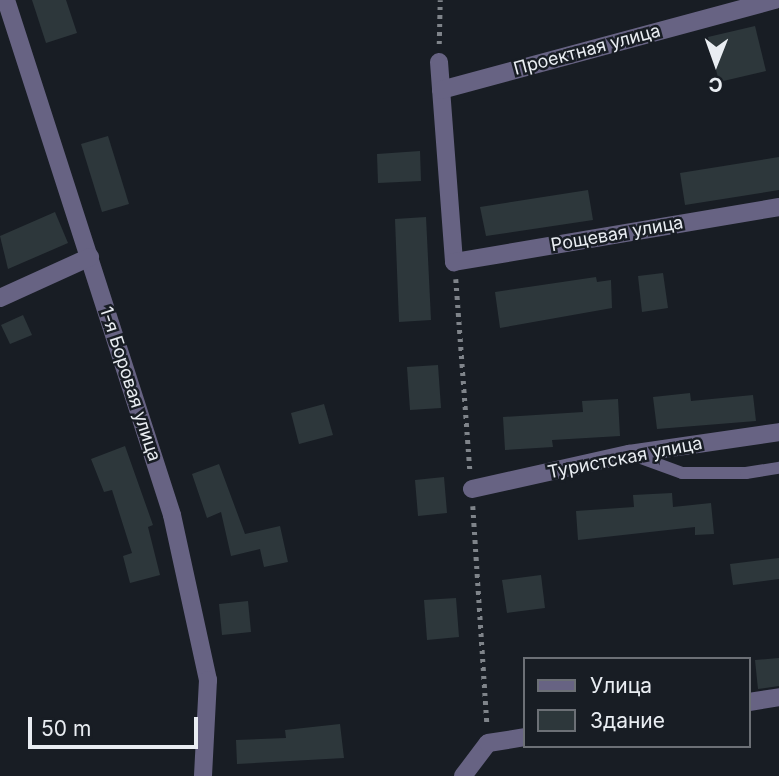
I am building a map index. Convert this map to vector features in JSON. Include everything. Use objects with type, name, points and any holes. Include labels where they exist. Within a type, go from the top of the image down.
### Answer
[{"type":"street","name":"1-я Боровая улица","points":[[6,0],[172,515],[208,680],[203,776]]},
{"type":"street","name":"Проектная улица","points":[[440,90],[774,0]]},
{"type":"street","points":[[439,62],[440,90]]},
{"type":"street","name":"Рощевая улица","points":[[440,90],[454,262],[779,207]]},
{"type":"street","points":[[0,298],[90,257]]},
{"type":"street","name":"Туристская улица","points":[[472,489],[629,454],[779,432]]},
{"type":"street","points":[[751,702],[779,697]]},
{"type":"street","points":[[463,776],[488,743],[524,737]]},
{"type":"lane","points":[[629,454],[682,473],[746,473],[779,468]]},
{"type":"path","points":[[439,62],[440,0]]},
{"type":"building","points":[[32,0],[66,0],[77,33],[46,43]]},
{"type":"building","points":[[755,26],[766,71],[719,82],[708,37]]},
{"type":"building","points":[[108,136],[129,204],[102,212],[81,144]]},
{"type":"building","points":[[420,151],[421,181],[378,183],[377,154]]},
{"type":"building","points":[[779,157],[779,190],[685,205],[680,173]]},
{"type":"building","points":[[588,190],[593,220],[486,236],[480,207]]},
{"type":"building","points":[[55,212],[68,243],[8,269],[0,236]]},
{"type":"building","points":[[426,217],[431,320],[399,322],[395,219]]},
{"type":"building","points":[[663,273],[668,308],[642,312],[638,276]]},
{"type":"building","points":[[596,277],[597,282],[611,280],[612,308],[500,328],[495,292]]},
{"type":"building","points":[[23,315],[32,335],[10,344],[1,325]]},
{"type":"building","points":[[438,365],[441,408],[410,410],[407,367]]},
{"type":"building","points":[[690,393],[691,401],[753,395],[756,421],[657,429],[653,397]]},
{"type":"building","points":[[618,399],[620,436],[552,440],[553,447],[505,450],[503,417],[583,412],[582,401]]},
{"type":"building","points":[[324,404],[333,435],[299,444],[291,413]]},
{"type":"building","points":[[125,446],[153,525],[148,527],[160,575],[130,583],[123,556],[132,553],[112,490],[104,492],[91,459]]},
{"type":"building","points":[[219,464],[245,534],[280,526],[288,562],[264,567],[260,549],[231,556],[221,512],[207,518],[192,474]]},
{"type":"building","points":[[444,477],[447,513],[418,516],[415,480]]},
{"type":"building","points":[[672,493],[673,507],[711,503],[714,534],[695,535],[695,527],[578,540],[576,511],[634,507],[633,495]]},
{"type":"building","points":[[779,558],[779,579],[733,585],[730,564]]},
{"type":"building","points":[[541,575],[545,608],[507,613],[502,580]]},
{"type":"building","points":[[456,598],[459,637],[427,640],[424,600]]},
{"type":"building","points":[[248,601],[251,632],[222,635],[219,604]]},
{"type":"building","points":[[779,658],[779,686],[758,689],[755,660]]},
{"type":"building","points":[[340,724],[344,758],[237,764],[236,740],[286,738],[285,730]]}]
